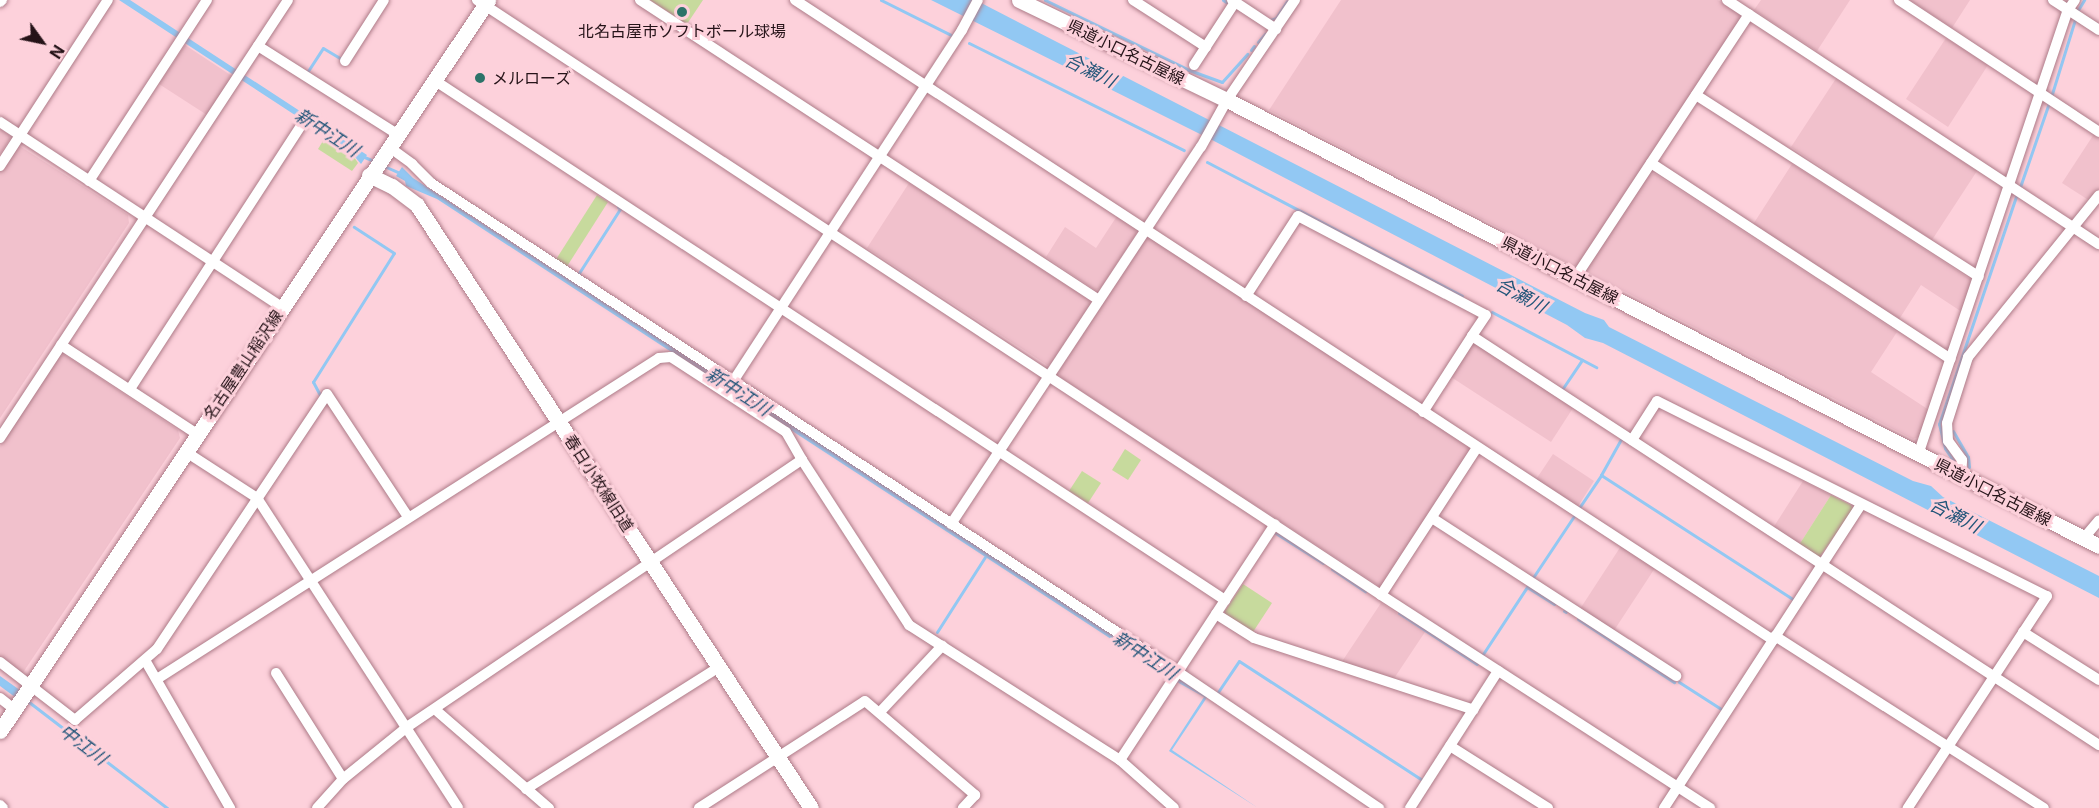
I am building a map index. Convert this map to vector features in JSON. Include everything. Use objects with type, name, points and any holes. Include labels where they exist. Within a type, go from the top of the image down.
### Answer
[{"type":"main road","name":"県道小口名古屋線","points":[[1019,0],[1224,105],[1575,278],[2099,546]]},
{"type":"main road","name":"名古屋豊山稲沢線","points":[[0,731],[434,80],[483,2]]},
{"type":"main road","name":"春日小牧線旧道","points":[[371,173],[417,205],[811,808]]},
{"type":"street","points":[[0,166],[108,0]]},
{"type":"street","points":[[89,181],[207,0]]},
{"type":"street","points":[[0,438],[288,0]]},
{"type":"street","points":[[345,61],[384,0]]},
{"type":"street","points":[[640,0],[1098,300]]},
{"type":"street","points":[[795,0],[1478,448],[2044,808]]},
{"type":"street","points":[[730,387],[965,26],[978,0]]},
{"type":"street","points":[[1133,0],[1206,47]]},
{"type":"street","points":[[951,524],[1203,144],[1224,105],[1295,0]]},
{"type":"street","points":[[1727,0],[2099,244]]},
{"type":"street","points":[[1899,0],[2099,132]]},
{"type":"street","points":[[2054,0],[2099,30]]},
{"type":"street","points":[[1918,455],[1979,277],[2015,189],[2074,13],[2075,0]]},
{"type":"street","points":[[1194,66],[1233,1],[1276,29]]},
{"type":"street","points":[[483,2],[1381,595],[1710,808]]},
{"type":"street","points":[[1575,278],[1749,14]]},
{"type":"street","points":[[258,46],[390,145],[431,183],[730,387],[951,524],[1379,808]]},
{"type":"street","points":[[434,80],[1225,600]]},
{"type":"street","points":[[1696,95],[1979,277]]},
{"type":"street","points":[[0,122],[282,307]]},
{"type":"street","points":[[129,390],[303,123]]},
{"type":"street","points":[[1651,163],[1951,359]]},
{"type":"street","points":[[1961,476],[1962,460],[1948,441],[1947,423],[1968,357],[2099,195]]},
{"type":"street","points":[[1246,296],[1298,216],[1486,315],[1423,412]]},
{"type":"street","points":[[1472,336],[2099,745]]},
{"type":"street","points":[[61,345],[197,434]]},
{"type":"street","points":[[157,679],[659,358],[671,357],[730,387],[786,432],[909,625],[1120,760],[1174,808]]},
{"type":"street","points":[[0,662],[75,720],[158,649],[327,394],[408,517]]},
{"type":"street","points":[[1632,440],[1657,401],[2047,596],[1947,745],[1908,808]]},
{"type":"street","points":[[1381,595],[1478,448]]},
{"type":"street","points":[[186,452],[258,498],[458,808]]},
{"type":"street","points":[[317,808],[343,779],[407,727],[652,564],[802,460]]},
{"type":"street","points":[[1664,808],[1861,505]]},
{"type":"street","points":[[1432,518],[1676,676]]},
{"type":"street","points":[[2084,538],[2099,520]]},
{"type":"street","points":[[1120,760],[1275,524]]},
{"type":"street","points":[[1216,614],[1254,638],[1474,710]]},
{"type":"street","points":[[2024,632],[2099,680]]},
{"type":"street","points":[[880,712],[942,646]]},
{"type":"street","points":[[145,660],[230,808]]},
{"type":"street","points":[[526,789],[719,667]]},
{"type":"street","points":[[1410,808],[1498,671]]},
{"type":"street","points":[[276,673],[343,779]]},
{"type":"street","points":[[0,698],[15,709]]},
{"type":"street","points":[[699,808],[865,700],[975,795],[963,808]]},
{"type":"street","points":[[438,712],[549,808]]},
{"type":"street","points":[[1450,746],[1548,808]]},
{"type":"street","points":[[0,805],[3,808]]},
{"type":"shaded area","points":[[1341,0],[1718,0],[1739,14],[1741,20],[1578,268],[1269,110]]},
{"type":"shaded area","points":[[1761,0],[1850,0],[1817,51],[1754,10]]},
{"type":"shaded area","points":[[1910,0],[1970,0],[1952,28]]},
{"type":"shaded area","points":[[1946,38],[1988,65],[1948,127],[1906,99]]},
{"type":"shaded area","points":[[185,45],[232,76],[207,115],[159,84]]},
{"type":"shaded area","points":[[1837,77],[1977,171],[1932,240],[1791,147]]},
{"type":"shaded area","points":[[0,129],[9,135],[10,139],[0,154]]},
{"type":"shaded area","points":[[2094,134],[2099,138],[2099,189],[2090,201],[2062,183]]},
{"type":"shaded area","points":[[18,145],[128,215],[129,223],[0,418],[0,172]]},
{"type":"shaded area","points":[[1792,164],[1970,279],[1972,283],[1962,312],[1921,285],[1898,321],[1752,226]]},
{"type":"shaded area","points":[[1655,174],[1897,332],[1871,372],[1929,410],[1919,437],[1913,439],[1585,271],[1648,175]]},
{"type":"shaded area","points":[[909,183],[1089,300],[1090,305],[1051,364],[1047,365],[867,248]]},
{"type":"shaded area","points":[[1117,216],[1135,227],[1136,234],[1101,288],[1095,290],[1046,257],[1065,227],[1096,248]]},
{"type":"shaded area","points":[[1151,238],[1470,447],[1471,452],[1385,585],[1379,586],[1060,377],[1059,371],[1144,240]]},
{"type":"shaded area","points":[[1477,343],[1573,408],[1551,442],[1451,377],[1472,345]]},
{"type":"shaded area","points":[[65,355],[178,430],[180,438],[22,674],[0,657],[0,446],[59,356]]},
{"type":"shaded area","points":[[1553,454],[1594,481],[1577,508],[1535,481]]},
{"type":"shaded area","points":[[1803,481],[1831,495],[1799,545],[1773,528]]},
{"type":"shaded area","points":[[1621,546],[1655,568],[1613,632],[1580,609]]},
{"type":"shaded area","points":[[1381,603],[1425,632],[1393,680],[1341,663]]},
{"type":"green space","name":"北名古屋市ソフトボール球場","points":[[650,0],[703,0],[687,24]]},
{"type":"green space","points":[[326,136],[350,151],[358,163],[352,171],[318,149]]},
{"type":"green space","points":[[597,195],[608,202],[566,268],[555,261]]},
{"type":"green space","points":[[1125,449],[1141,460],[1128,480],[1112,470]]},
{"type":"green space","points":[[1082,471],[1101,483],[1088,503],[1069,491]]},
{"type":"green space","points":[[1831,495],[1851,505],[1853,509],[1819,558],[1799,545]]},
{"type":"green space","points":[[1243,584],[1272,603],[1253,632],[1225,614]]},
{"type":"water","points":[[119,0],[130,0],[367,155],[361,164],[350,151]]},
{"type":"water","name":"合瀬川","points":[[931,0],[976,0],[1585,313],[1604,320],[1609,327],[1913,481],[1931,486],[1943,497],[2099,576],[2099,598],[1603,343],[1585,338],[1567,325],[1214,141]]},
{"type":"water","points":[[402,167],[413,178],[1208,696],[1172,750],[1258,808],[1169,751],[1204,697],[1177,682],[437,199],[406,186],[405,181],[396,176]]},
{"type":"water","points":[[0,676],[24,693],[19,700],[0,686]]},
{"type":"waterway","points":[[881,0],[951,35]]},
{"type":"waterway","points":[[1045,0],[1189,70],[1222,82],[1247,54]]},
{"type":"waterway","points":[[2051,97],[2078,10],[2084,0]]},
{"type":"waterway","points":[[1270,20],[1276,18],[1287,1]]},
{"type":"waterway","points":[[1258,42],[1265,34]]},
{"type":"waterway","points":[[969,43],[1184,150]]},
{"type":"waterway","points":[[1251,50],[1254,46]]},
{"type":"waterway","points":[[308,71],[323,48],[341,59],[343,57]]},
{"type":"waterway","points":[[2020,187],[2049,103]]},
{"type":"waterway","name":"新中江川","points":[[362,156],[376,162]]},
{"type":"waterway","points":[[1207,162],[1462,296]]},
{"type":"waterway","name":"新中江川","points":[[384,166],[400,173]]},
{"type":"waterway","points":[[1953,466],[1955,463],[1945,448],[1939,424],[2017,194]]},
{"type":"waterway","points":[[579,273],[620,209],[618,207]]},
{"type":"waterway","points":[[320,395],[313,382],[394,253],[354,227]]},
{"type":"waterway","points":[[1492,312],[1596,367]]},
{"type":"waterway","points":[[1563,388],[1582,360]]},
{"type":"waterway","points":[[1953,431],[1968,457],[1969,467]]},
{"type":"waterway","points":[[1601,475],[1621,439]]},
{"type":"waterway","points":[[1579,508],[1601,475],[1794,600]]},
{"type":"waterway","points":[[1532,579],[1574,516]]},
{"type":"waterway","points":[[1274,532],[1323,563]]},
{"type":"waterway","points":[[937,632],[985,557]]},
{"type":"waterway","points":[[1332,569],[1365,591]]},
{"type":"waterway","points":[[1483,654],[1527,587],[1554,604]]},
{"type":"waterway","points":[[1399,613],[1477,664]]},
{"type":"waterway","points":[[1578,619],[1674,682]]},
{"type":"waterway","points":[[1218,692],[1239,661],[1421,779]]},
{"type":"waterway","points":[[1679,682],[1721,709]]},
{"type":"waterway","name":"中江川","points":[[25,699],[167,808]]},
{"type":"place","name":"北名古屋市ソフトボール球場","points":[[682,12]]},
{"type":"place","name":"メルローズ","points":[[480,78]]}]
